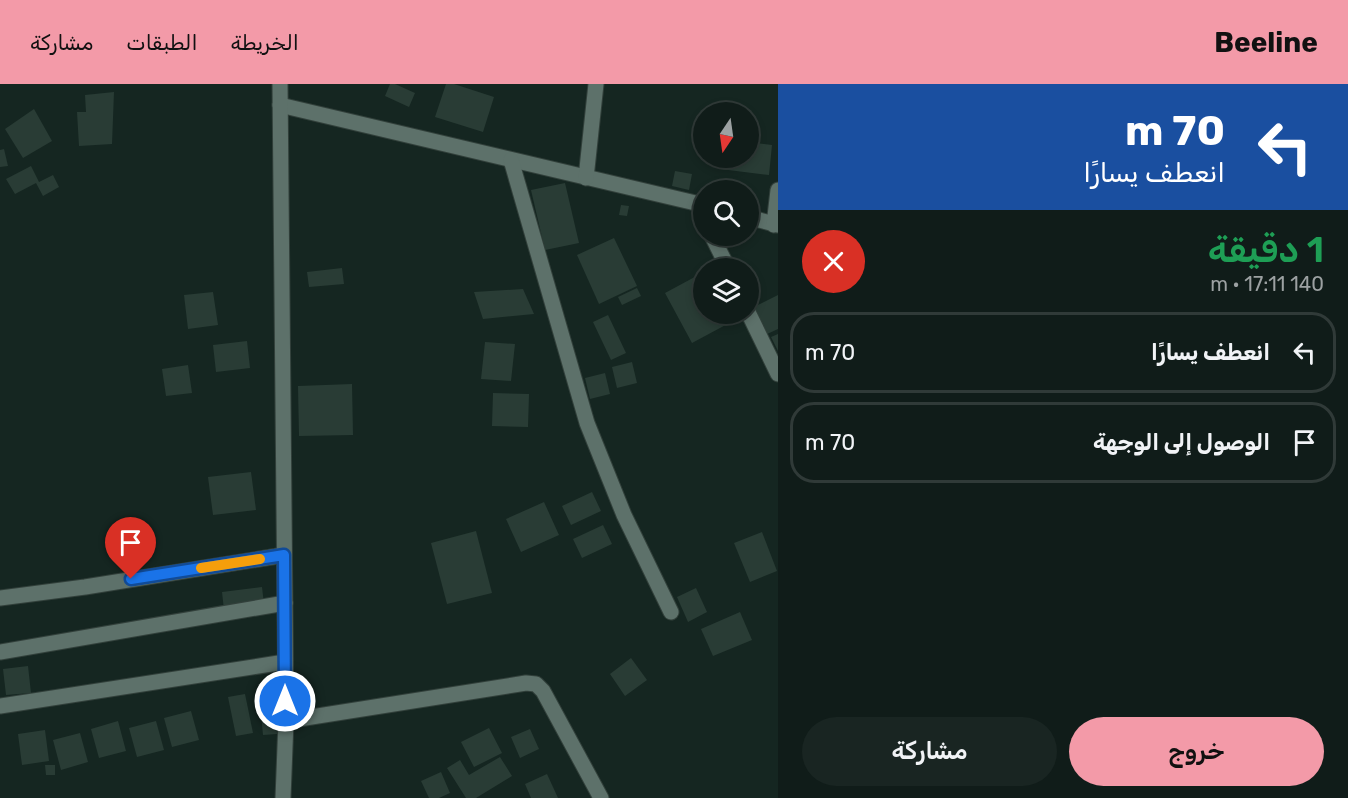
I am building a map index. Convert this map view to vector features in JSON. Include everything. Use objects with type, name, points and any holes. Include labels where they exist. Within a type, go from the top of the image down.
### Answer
[{"type":"street","points":[[280,84],[286,721],[283,798]]},
{"type":"street","points":[[586,178],[596,84]]},
{"type":"street","points":[[280,105],[693,206]]},
{"type":"street","points":[[511,160],[587,423],[624,515],[671,612]]},
{"type":"street","points":[[759,220],[776,225],[778,190]]},
{"type":"street","points":[[754,324],[778,374]]},
{"type":"street","points":[[0,598],[85,587],[284,555]]},
{"type":"street","points":[[0,652],[285,603]]},
{"type":"street","points":[[0,706],[285,662]]},
{"type":"street","points":[[286,721],[526,683],[536,684],[543,691],[601,798]]},
{"type":"building","points":[[390,84],[415,93],[409,107],[385,96]]},
{"type":"building","points":[[446,84],[454,84],[494,97],[483,132],[435,117]]},
{"type":"building","points":[[114,92],[112,144],[79,146],[77,112],[86,112],[85,95]]},
{"type":"building","points":[[34,109],[52,141],[23,158],[5,129]]},
{"type":"building","points":[[759,143],[772,145],[769,175],[720,169],[759,168]]},
{"type":"building","points":[[4,149],[8,166],[0,167],[0,150]]},
{"type":"building","points":[[31,166],[39,182],[53,175],[59,187],[43,196],[36,183],[15,194],[6,179]]},
{"type":"building","points":[[675,171],[692,174],[689,190],[672,186]]},
{"type":"building","points":[[565,183],[579,243],[545,250],[531,190]]},
{"type":"building","points":[[621,205],[629,206],[627,216],[619,215]]},
{"type":"building","points":[[614,238],[637,286],[599,304],[577,255]]},
{"type":"building","points":[[342,268],[344,284],[309,287],[307,272]]},
{"type":"building","points":[[693,278],[693,324],[727,324],[692,343],[665,293]]},
{"type":"building","points":[[637,288],[641,296],[622,305],[618,297]]},
{"type":"building","points":[[523,289],[534,314],[483,319],[474,292]]},
{"type":"building","points":[[213,292],[218,325],[188,329],[184,295]]},
{"type":"building","points":[[778,295],[778,329],[765,335],[759,323],[759,304]]},
{"type":"building","points":[[608,315],[626,353],[611,360],[593,322]]},
{"type":"building","points":[[778,334],[778,351],[771,337]]},
{"type":"building","points":[[247,341],[250,368],[216,372],[213,345]]},
{"type":"building","points":[[485,342],[515,344],[511,381],[481,379]]},
{"type":"building","points":[[632,362],[637,383],[617,388],[612,367]]},
{"type":"building","points":[[188,365],[192,393],[166,396],[162,369]]},
{"type":"building","points":[[605,373],[610,394],[590,399],[585,378]]},
{"type":"building","points":[[352,384],[353,435],[299,436],[298,386]]},
{"type":"building","points":[[493,393],[529,394],[528,427],[492,426]]},
{"type":"building","points":[[251,472],[256,510],[213,515],[208,477]]},
{"type":"building","points":[[592,492],[601,511],[571,525],[562,506]]},
{"type":"building","points":[[544,502],[559,535],[521,552],[506,519]]},
{"type":"building","points":[[603,525],[612,544],[582,558],[573,539]]},
{"type":"building","points":[[476,531],[492,593],[447,604],[431,543]]},
{"type":"building","points":[[762,532],[777,571],[750,582],[734,543]]},
{"type":"building","points":[[262,587],[264,604],[224,610],[222,592]]},
{"type":"building","points":[[696,588],[707,612],[688,622],[677,597]]},
{"type":"building","points":[[740,612],[752,640],[713,656],[701,629]]},
{"type":"building","points":[[631,658],[647,680],[625,696],[610,674]]},
{"type":"building","points":[[28,666],[31,693],[6,695],[3,669]]},
{"type":"building","points":[[273,682],[277,734],[263,735],[258,684]]},
{"type":"building","points":[[245,694],[253,733],[236,736],[228,697]]},
{"type":"building","points":[[191,711],[199,740],[172,747],[164,718]]},
{"type":"building","points":[[118,721],[126,751],[99,758],[91,729]]},
{"type":"building","points":[[156,721],[164,750],[137,757],[129,728]]},
{"type":"building","points":[[489,728],[502,753],[474,767],[461,742]]},
{"type":"building","points":[[530,729],[539,749],[520,758],[511,737]]},
{"type":"building","points":[[45,730],[49,761],[22,765],[18,734]]},
{"type":"building","points":[[80,733],[88,762],[61,770],[53,740]]},
{"type":"building","points":[[500,757],[512,776],[476,798],[466,798],[447,768],[460,760],[469,775]]},
{"type":"building","points":[[45,765],[55,765],[55,775],[46,775]]},
{"type":"building","points":[[441,772],[450,793],[439,798],[429,798],[421,781]]},
{"type":"building","points":[[547,774],[558,798],[531,798],[525,784]]},
{"type":"slow traffic","points":[[201,568],[260,559]]},
{"type":"route","points":[[131,579],[284,555],[285,701]]}]
